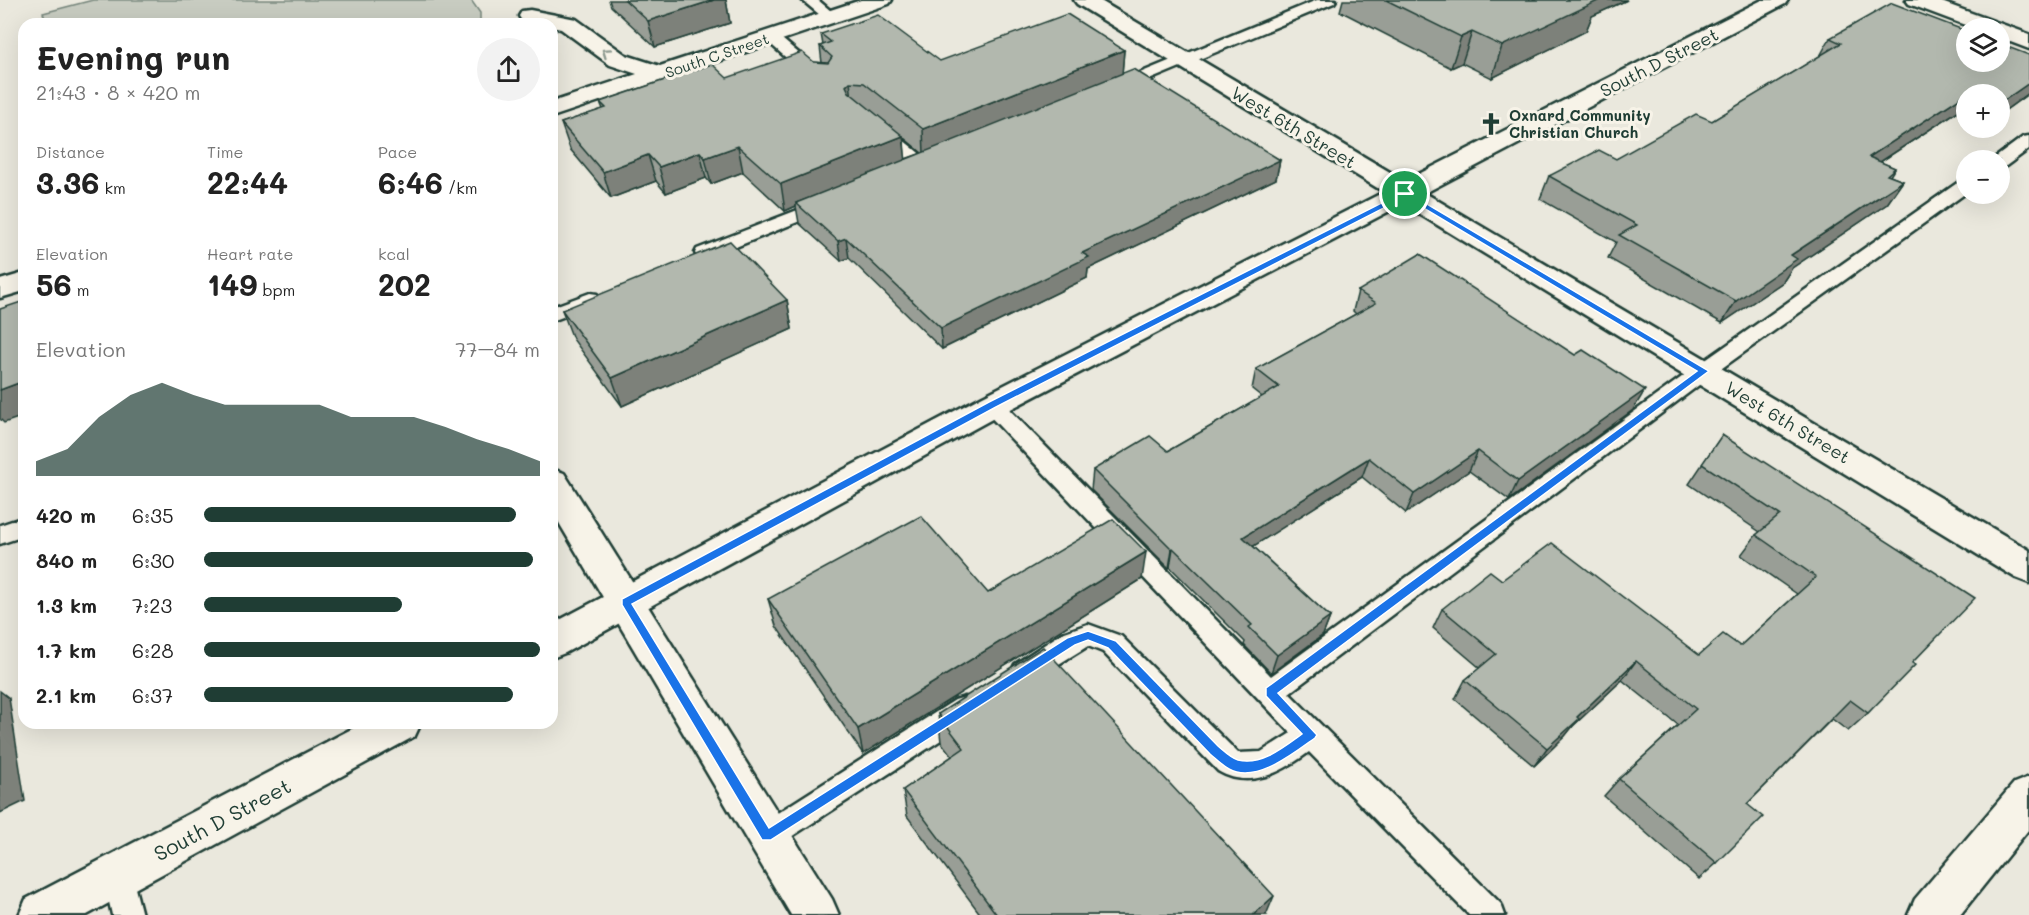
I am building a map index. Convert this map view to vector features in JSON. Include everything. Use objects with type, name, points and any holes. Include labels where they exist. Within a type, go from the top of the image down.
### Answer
[{"type":"street","name":"South C Street","points":[[558,108],[882,0]]},
{"type":"street","name":"West 6th Street","points":[[1084,0],[2029,568]]},
{"type":"street","name":"South D Street","points":[[558,639],[992,405],[1778,0]]},
{"type":"street","points":[[1916,0],[1965,18]]},
{"type":"street","points":[[529,13],[547,18]]},
{"type":"street","points":[[558,21],[568,24],[618,60],[660,74]]},
{"type":"street","points":[[2010,35],[2029,42]]},
{"type":"street","points":[[0,289],[18,284]]},
{"type":"street","points":[[558,492],[816,915]]},
{"type":"street","name":"South D Street","points":[[42,915],[390,729]]},
{"type":"street","points":[[1931,915],[2029,797]]},
{"type":"lane","points":[[809,0],[831,17]]},
{"type":"lane","points":[[1108,91],[1329,0]]},
{"type":"lane","points":[[771,37],[825,83]]},
{"type":"lane","points":[[868,120],[929,163],[902,173]]},
{"type":"lane","points":[[2010,155],[2029,141]]},
{"type":"lane","points":[[1270,692],[1704,371],[1956,192]]},
{"type":"lane","points":[[688,259],[839,198]]},
{"type":"lane","points":[[558,312],[601,294]]},
{"type":"lane","points":[[992,405],[1311,735],[1490,915]]},
{"type":"lane","points":[[0,535],[18,528]]},
{"type":"lane","points":[[767,836],[1071,641],[1088,635],[1112,644],[1214,750],[1233,765],[1251,767],[1281,756],[1311,735]]},
{"type":"lane","points":[[118,875],[127,915]]},
{"type":"shaded area","points":[[93,0],[471,0],[480,13],[480,18],[45,18],[43,13]]},
{"type":"building","points":[[625,0],[714,0],[648,21]]},
{"type":"building","points":[[1386,0],[1598,1],[1502,46],[1472,32],[1461,37]]},
{"type":"building","points":[[1892,3],[1956,27],[1956,72],[2010,72],[2010,48],[2029,55],[2029,83],[2010,96],[2010,84],[1956,84],[1956,100],[1869,157],[1895,168],[1887,175],[1903,181],[1791,255],[1797,259],[1736,301],[1619,235],[1637,225],[1549,176],[1599,150],[1616,159],[1696,114],[1712,121],[1841,43],[1830,38]]},
{"type":"building","points":[[1067,14],[1124,50],[923,129],[864,83],[850,82],[846,86],[849,92],[903,136],[781,184],[738,146],[705,158],[700,152],[659,167],[648,155],[603,172],[561,123],[606,108],[600,102],[712,64],[727,78],[802,52],[814,62],[828,63],[832,57],[820,46],[831,42],[821,34],[878,15],[940,61]]},
{"type":"building","points":[[1133,69],[1280,160],[1082,253],[1089,257],[941,328],[846,238],[838,241],[796,203]]},
{"type":"building","points":[[730,241],[787,300],[612,378],[562,310]]},
{"type":"building","points":[[1420,254],[1575,355],[1583,350],[1645,390],[1518,481],[1478,451],[1414,494],[1369,458],[1243,537],[1330,617],[1277,655],[1249,627],[1252,625],[1093,470],[1150,436],[1168,451],[1279,387],[1256,369],[1376,303],[1358,291]]},
{"type":"building","points":[[18,303],[18,383],[0,390],[0,309]]},
{"type":"building","points":[[1722,435],[1975,598],[1912,663],[1915,665],[1868,713],[1850,700],[1747,804],[1763,817],[1717,863],[1619,779],[1696,709],[1636,661],[1547,748],[1465,680],[1496,654],[1442,609],[1490,571],[1502,580],[1552,543],[1699,655],[1723,634],[1740,646],[1816,577],[1756,535],[1780,515],[1702,464]]},
{"type":"building","points":[[921,516],[988,593],[1113,519],[1146,552],[858,729],[768,599]]},
{"type":"building","points":[[1043,647],[1274,896],[1253,915],[997,915],[903,790],[964,748],[938,714]]},
{"type":"place","name":"Oxnard Community Christian Church","points":[[1491,124]]},
{"type":"route","points":[[1405,194],[1704,371],[1270,692],[1311,735],[1281,756],[1251,767],[1233,765],[1214,750],[1112,644],[1088,635],[1071,641],[767,836],[626,602],[992,405],[1405,194]]}]
